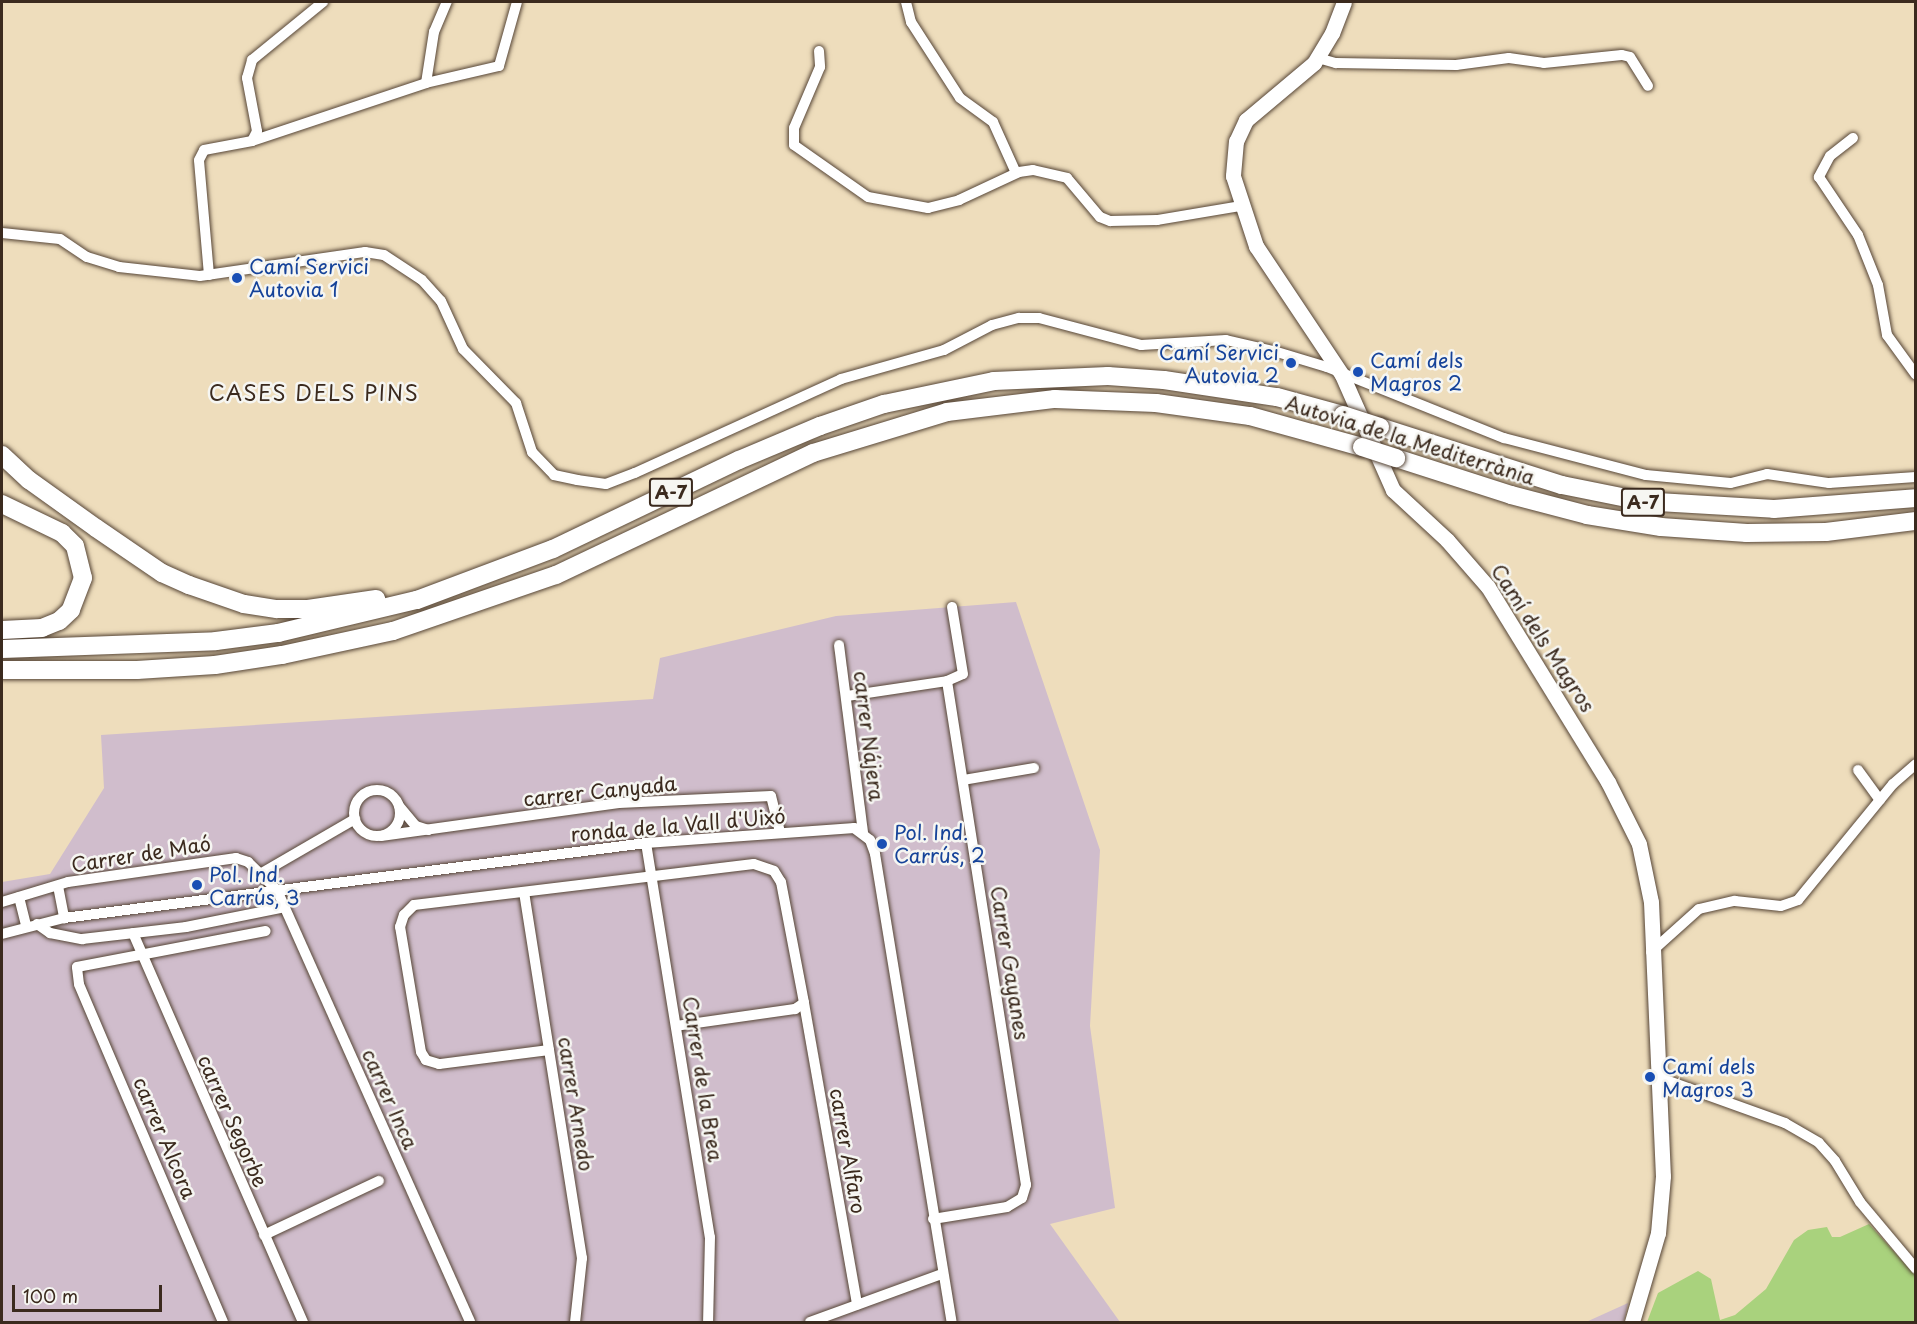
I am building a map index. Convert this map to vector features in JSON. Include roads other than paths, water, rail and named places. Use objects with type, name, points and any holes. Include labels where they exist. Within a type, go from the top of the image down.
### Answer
[{"type":"highway","name":"Autovia de la Mediterrània","points":[[2,649],[154,645],[278,633],[417,600],[553,549],[739,460],[820,426],[885,404],[982,383],[1046,376],[1164,380],[1277,397],[1343,415],[1540,479],[1641,501],[1774,509],[1916,498]]},
{"type":"highway","name":"Autovia de la Mediterrània","points":[[2,670],[137,670],[215,665],[343,644],[472,606],[614,549],[813,453],[947,412],[1055,399],[1156,404],[1250,416],[1362,447],[1511,495],[1587,515],[1661,527],[1747,533],[1826,531],[1916,521]]},
{"type":"highway","points":[[2,455],[29,480],[162,573],[244,604],[308,609],[371,600],[408,590],[466,583]]},
{"type":"highway","points":[[2,469],[29,480]]},
{"type":"highway","points":[[2,504],[62,534],[75,546],[83,578],[71,610],[58,621],[42,628],[2,630]]},
{"type":"highway","points":[[2,682],[174,678],[264,668],[377,644],[472,606]]},
{"type":"street","points":[[252,141],[257,131],[247,78],[252,60],[323,2]]},
{"type":"street","points":[[426,83],[434,32],[447,2]]},
{"type":"street","points":[[209,274],[199,160],[204,150],[252,141],[426,83],[499,66],[517,2]]},
{"type":"street","points":[[906,2],[911,22],[960,98],[993,123],[1016,173]]},
{"type":"street","name":"Camí dels Magros","points":[[1344,2],[1318,58],[1290,86],[1254,111],[1239,130],[1232,157],[1233,176],[1241,206],[1270,272],[1342,375],[1393,490],[1447,540],[1488,587],[1608,782],[1631,825],[1644,862],[1650,902],[1663,1176],[1658,1233],[1632,1323]]},
{"type":"street","points":[[819,51],[820,67],[794,128],[794,145],[868,197],[928,208],[959,200],[1016,173],[1033,170],[1067,178],[1100,217],[1110,221],[1157,220],[1241,206]]},
{"type":"street","points":[[1318,58],[1336,63],[1456,65],[1509,58],[1544,63],[1622,55],[1630,57],[1648,86]]},
{"type":"street","points":[[1853,138],[1830,156],[1819,177],[1858,235],[1878,285],[1887,335],[1916,375]]},
{"type":"street","points":[[2,233],[60,239],[87,257],[119,267],[209,274],[365,252],[384,255],[422,280],[441,301],[463,349],[516,403],[532,452],[554,475],[606,484],[841,379],[944,350],[992,325],[1019,318],[1039,318],[1141,345],[1226,340],[1286,354],[1504,438],[1646,475],[1731,483],[1767,474],[1829,483],[1916,477]]},
{"type":"street","points":[[847,696],[947,681],[963,674],[952,607]]},
{"type":"street","name":"carrer Nájera","points":[[839,645],[863,832]]},
{"type":"street","name":"Carrer Gayanes","points":[[933,1219],[1007,1207],[1025,1193],[1026,1175],[947,681]]},
{"type":"street","points":[[1652,952],[1699,909],[1735,900],[1781,906],[1798,900],[1880,800],[1916,764]]},
{"type":"street","points":[[963,780],[1034,768]]},
{"type":"street","points":[[1858,770],[1880,800]]},
{"type":"street","points":[[399,806],[394,829],[381,836],[367,834],[355,819],[355,805],[370,791],[391,795],[416,826],[431,831]]},
{"type":"street","name":"carrer Canyada","points":[[381,836],[431,831],[619,803],[771,796],[780,833]]},
{"type":"street","points":[[261,874],[355,819]]},
{"type":"street","name":"ronda de la Vall d'Uixó","points":[[2,934],[64,918],[646,843],[854,828],[863,832]]},
{"type":"street","points":[[863,832],[875,854],[942,1274],[952,1323]]},
{"type":"street","name":"Carrer de la Brea","points":[[646,843],[710,1237],[708,1323]]},
{"type":"street","name":"Carrer de Maó","points":[[2,902],[58,886],[236,858],[248,862],[277,890]]},
{"type":"street","name":"carrer Alfaro","points":[[653,878],[754,864],[774,871],[781,882],[856,1304]]},
{"type":"street","points":[[549,1050],[439,1064],[426,1060],[421,1052],[400,927],[404,915],[414,905],[653,878]]},
{"type":"street","points":[[58,886],[64,918]]},
{"type":"street","name":"carrer Inca","points":[[277,890],[470,1323]]},
{"type":"street","name":"carrer Arnedo","points":[[524,892],[582,1258],[575,1323]]},
{"type":"street","points":[[20,897],[32,925],[50,933],[82,939],[186,927],[285,907]]},
{"type":"street","points":[[140,955],[266,931]]},
{"type":"street","name":"carrer Segorbe","points":[[133,933],[140,955],[303,1323]]},
{"type":"street","name":"carrer Alcora","points":[[140,955],[77,967],[79,984],[223,1323]]},
{"type":"street","points":[[676,1026],[795,1009],[804,1003]]},
{"type":"street","points":[[1660,1078],[1785,1123],[1819,1143],[1835,1161],[1860,1203],[1916,1269]]},
{"type":"street","points":[[264,1235],[379,1181]]},
{"type":"street","points":[[810,1323],[856,1304],[942,1274]]},
{"type":"place","name":"Camí Servici Autovia 1","points":[[237,278]]},
{"type":"place","name":"Camí Servici Autovia 2","points":[[1291,363]]},
{"type":"place","name":"Camí dels Magros 2","points":[[1358,372]]},
{"type":"place","name":"Pol. Ind. Carrús, 2","points":[[882,844]]},
{"type":"place","name":"Pol. Ind. Carrús, 3","points":[[197,885]]},
{"type":"place","name":"Camí dels Magros 3","points":[[1650,1077]]},
{"type":"district","name":"CASES DELS PINS","points":[[314,392]]}]
